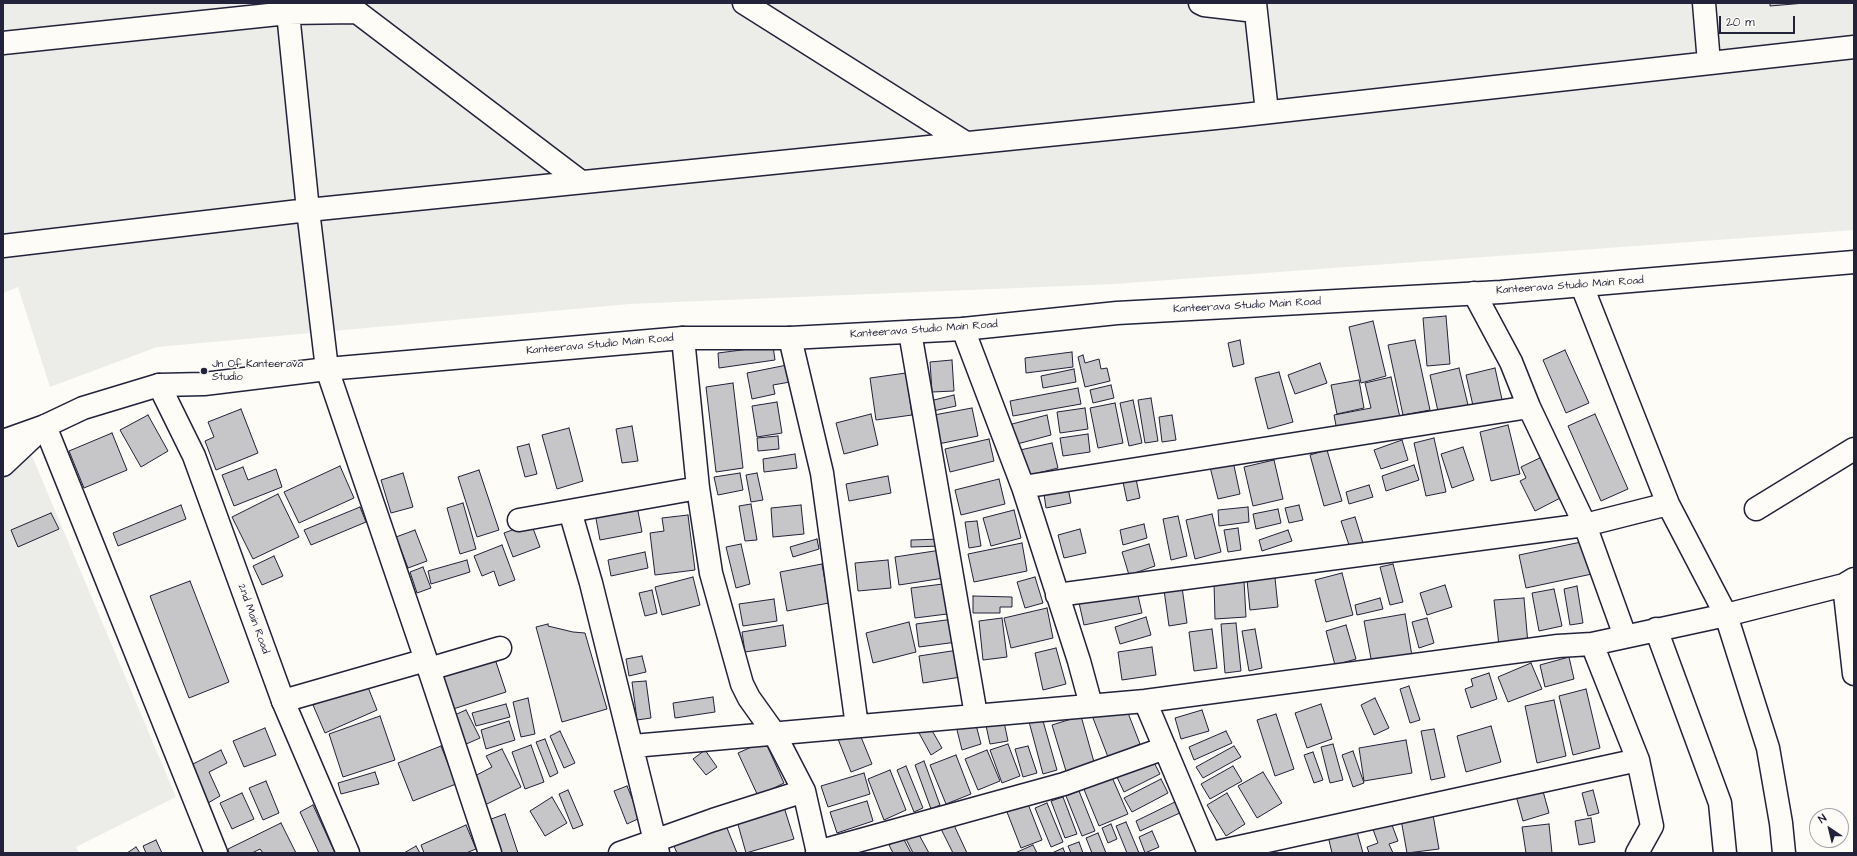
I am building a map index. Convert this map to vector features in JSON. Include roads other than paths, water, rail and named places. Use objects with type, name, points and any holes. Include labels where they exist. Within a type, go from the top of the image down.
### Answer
[{"type":"street","points":[[744,3],[966,143]]},
{"type":"street","points":[[1200,3],[1204,5],[1255,7],[1267,112]]},
{"type":"street","points":[[1704,3],[1709,63]]},
{"type":"street","points":[[3,43],[288,8],[358,12],[581,182]]},
{"type":"street","points":[[288,8],[308,210],[327,370],[428,665],[490,853]]},
{"type":"street","points":[[3,246],[308,210],[1267,112],[1854,47]]},
{"type":"street","name":"Kanteerava Studio Main Road","points":[[3,441],[45,426],[83,408],[159,385],[204,384],[327,370],[683,338],[790,338],[963,329],[1117,313],[1474,294],[1854,262]]},
{"type":"street","points":[[1582,286],[1668,504],[1726,614],[1768,748],[1781,823],[1784,853]]},
{"type":"street","points":[[1474,294],[1511,362],[1520,409],[1584,525],[1625,636]]},
{"type":"street","points":[[963,329],[1023,487],[1092,705]]},
{"type":"street","points":[[910,332],[976,715]]},
{"type":"street","points":[[683,338],[698,488],[711,573],[742,684],[749,698],[774,733],[804,791],[818,852],[1064,784],[1165,748]]},
{"type":"street","points":[[790,338],[822,473],[857,726]]},
{"type":"street","name":"2nd Main Road","points":[[159,385],[194,456],[283,701],[348,853]]},
{"type":"street","points":[[1023,487],[1520,409]]},
{"type":"street","points":[[3,465],[45,426],[216,853]]},
{"type":"street","points":[[1756,509],[1854,449]]},
{"type":"street","points":[[519,520],[698,488]]},
{"type":"street","points":[[1057,595],[1584,525],[1668,504]]},
{"type":"street","points":[[570,510],[657,847]]},
{"type":"street","points":[[632,746],[1145,700],[1542,648],[1592,644],[1726,614],[1849,582],[1854,674]]},
{"type":"street","points":[[1656,629],[1720,803],[1725,853]]},
{"type":"street","points":[[1592,644],[1638,760],[1652,826],[1637,853]]},
{"type":"street","points":[[283,701],[500,648]]},
{"type":"street","points":[[1145,700],[1209,853]]},
{"type":"street","points":[[1212,853],[1638,760]]},
{"type":"street","points":[[620,853],[657,847],[713,820],[804,791]]},
{"type":"place","name":"Jn Of Kanteerava Studio","points":[[204,371]]}]
